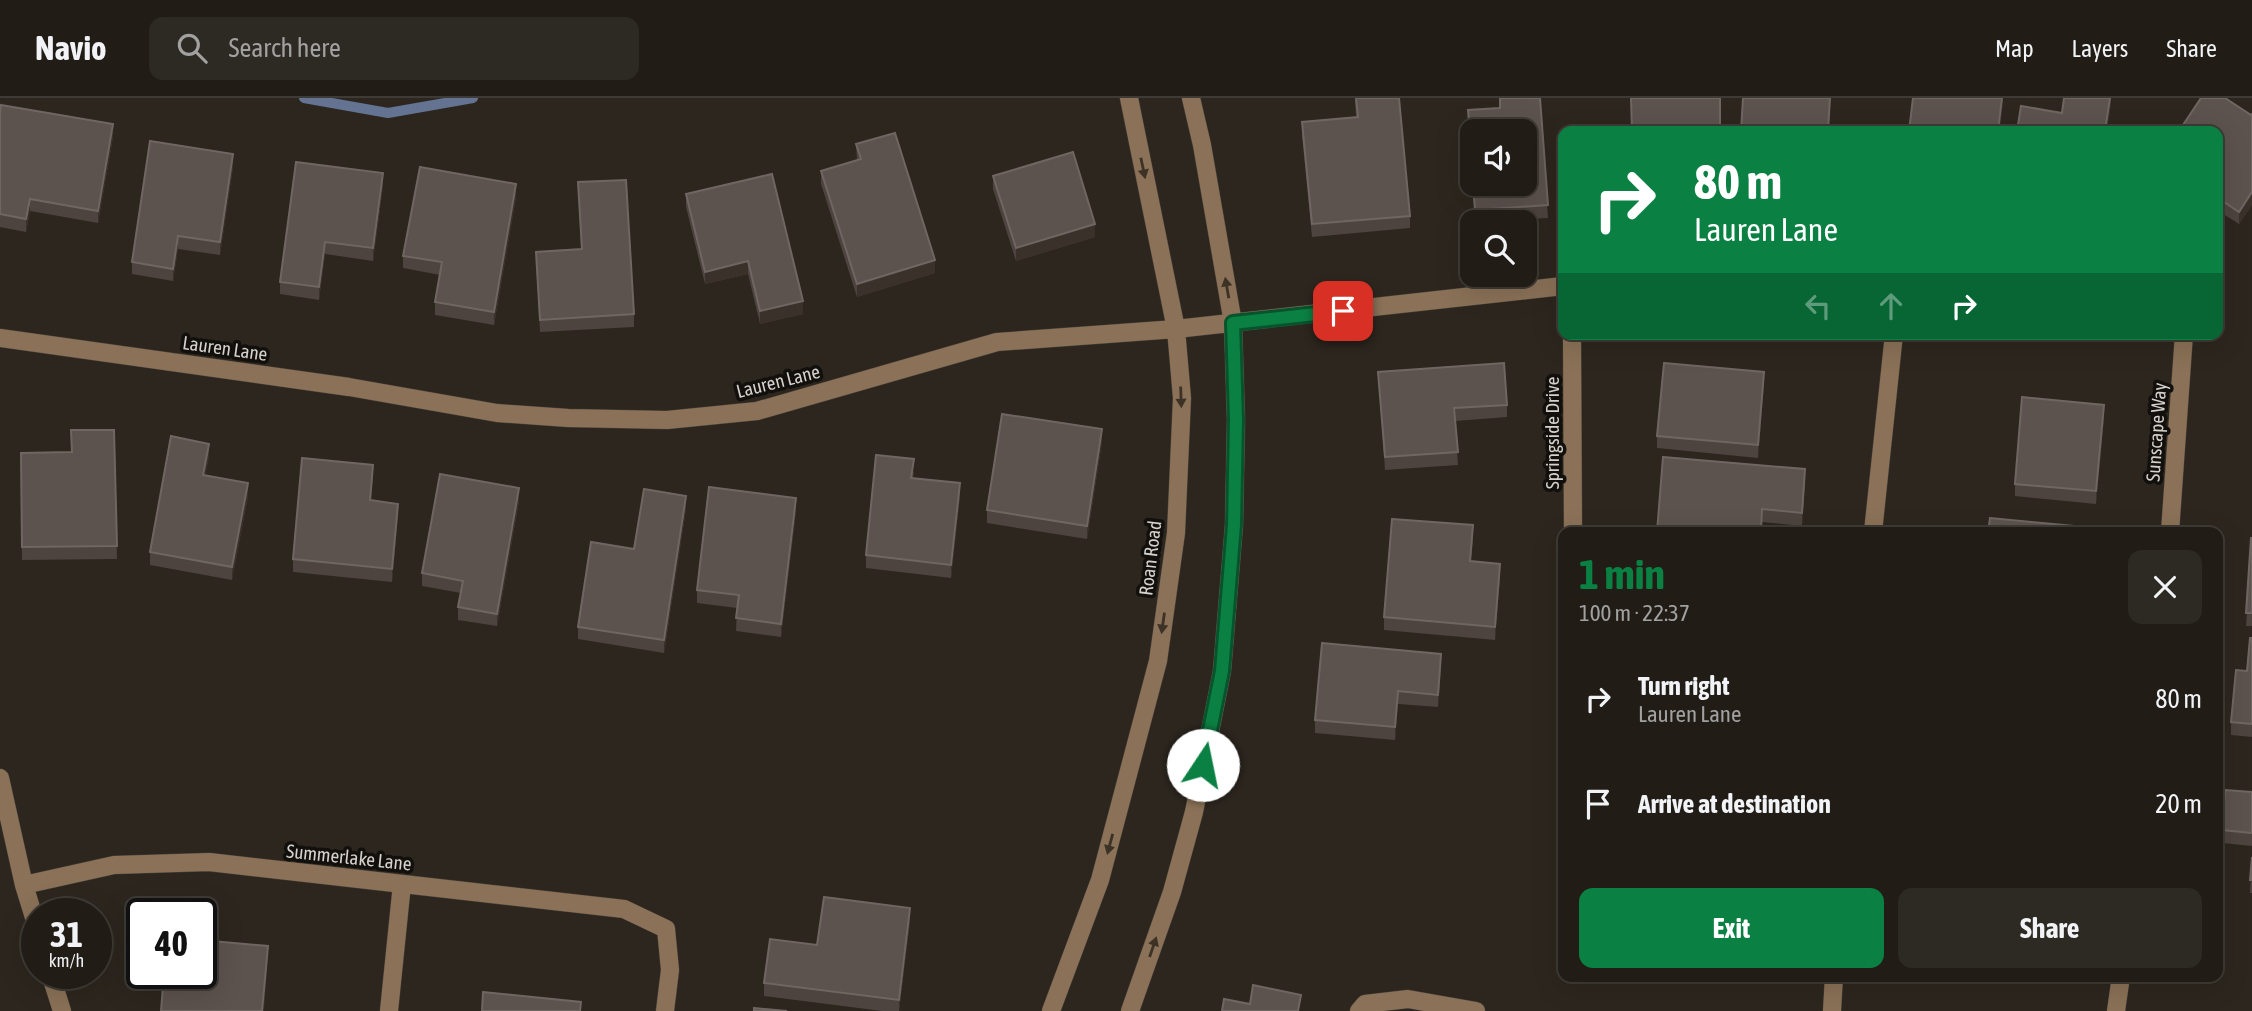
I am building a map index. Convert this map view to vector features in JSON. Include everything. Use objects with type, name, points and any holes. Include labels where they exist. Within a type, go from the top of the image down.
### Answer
[{"type":"street","name":"Roan Road","points":[[1051,1011],[1100,880],[1158,660],[1175,533],[1182,398],[1176,329],[1129,98]]},
{"type":"street","points":[[1130,1011],[1172,891],[1194,813],[1222,671],[1234,525],[1236,420],[1233,323],[1202,145],[1191,98]]},
{"type":"street","name":"Lauren Lane","points":[[0,338],[349,387],[497,413],[667,420],[757,411],[997,342],[1176,329],[1558,287]]},
{"type":"street","name":"Springside Drive","points":[[1572,340],[1573,527]]},
{"type":"street","points":[[1874,527],[1893,340]]},
{"type":"street","name":"Sunscape Way","points":[[2170,527],[2184,340]]},
{"type":"street","points":[[0,778],[28,898]]},
{"type":"street","name":"Summerlake Lane","points":[[24,885],[114,865],[209,862],[624,909],[666,929],[670,970],[665,1011]]},
{"type":"street","points":[[389,1011],[402,884]]},
{"type":"street","points":[[1832,1011],[1834,982]]},
{"type":"street","points":[[2116,1011],[2120,982]]},
{"type":"street","points":[[55,989],[62,1011]]},
{"type":"street","points":[[1359,1011],[1365,1004],[1408,999],[1476,1011]]},
{"type":"building","points":[[1356,98],[1399,98],[1410,216],[1312,224],[1302,122],[1358,117]]},
{"type":"building","points":[[1500,98],[1540,98],[1548,205],[1475,210],[1474,196],[1537,196],[1537,119],[1469,119],[1468,110],[1500,108]]},
{"type":"building","points":[[1631,98],[1720,98],[1720,126],[1632,126]]},
{"type":"building","points":[[1743,98],[1830,98],[1828,126],[1741,126]]},
{"type":"building","points":[[1913,98],[2002,98],[1999,126],[1910,126]]},
{"type":"building","points":[[2064,98],[2110,98],[2106,126],[2018,126],[2021,106],[2062,113]]},
{"type":"building","points":[[2201,98],[2225,98],[2252,114],[2252,192],[2239,212],[2223,201],[2223,126],[2182,126]]},
{"type":"building","points":[[1,105],[113,124],[98,211],[30,199],[26,219],[0,214]]},
{"type":"building","points":[[895,133],[935,260],[857,284],[821,171],[861,159],[856,144]]},
{"type":"building","points":[[150,141],[233,154],[220,242],[178,236],[173,269],[132,262]]},
{"type":"building","points":[[1073,152],[1095,224],[1016,248],[993,176]]},
{"type":"building","points":[[296,162],[383,173],[373,248],[325,242],[319,287],[280,282]]},
{"type":"building","points":[[420,167],[516,184],[494,312],[435,302],[442,262],[403,256]]},
{"type":"building","points":[[772,174],[803,301],[760,311],[748,261],[705,272],[686,194]]},
{"type":"building","points":[[626,180],[634,314],[540,320],[536,252],[582,249],[578,182]]},
{"type":"building","points":[[1504,363],[1507,405],[1454,408],[1458,452],[1385,457],[1378,372]]},
{"type":"building","points":[[1664,363],[1764,372],[1758,445],[1657,436]]},
{"type":"building","points":[[2022,397],[2104,405],[2096,491],[2015,484]]},
{"type":"building","points":[[1002,414],[1102,429],[1087,526],[987,510]]},
{"type":"building","points":[[71,430],[114,430],[117,546],[22,547],[21,453],[72,452]]},
{"type":"building","points":[[171,436],[209,444],[203,475],[248,483],[232,567],[150,552]]},
{"type":"building","points":[[876,455],[914,459],[911,478],[960,483],[951,565],[866,555]]},
{"type":"building","points":[[1663,457],[1805,469],[1802,513],[1762,509],[1761,527],[1657,527]]},
{"type":"building","points":[[302,458],[373,465],[370,500],[398,504],[392,569],[293,559]]},
{"type":"building","points":[[440,474],[519,488],[497,614],[458,607],[463,581],[422,573]]},
{"type":"building","points":[[709,487],[796,498],[781,624],[736,618],[739,595],[697,590]]},
{"type":"building","points":[[644,489],[686,496],[664,640],[578,627],[591,542],[634,549]]},
{"type":"building","points":[[1990,518],[2084,527],[1989,527]]},
{"type":"building","points":[[1392,519],[1473,525],[1470,561],[1500,564],[1495,627],[1384,617]]},
{"type":"building","points":[[2251,538],[2252,613],[2246,613]]},
{"type":"building","points":[[2250,638],[2252,724],[2231,722],[2236,670],[2247,671]]},
{"type":"building","points":[[1322,643],[1441,654],[1438,695],[1398,691],[1395,727],[1315,720]]},
{"type":"building","points":[[2225,790],[2252,792],[2252,833],[2223,830]]},
{"type":"building","points":[[824,897],[910,908],[899,1000],[764,983],[770,939],[817,945]]},
{"type":"building","points":[[217,941],[268,946],[262,1011],[161,1011],[163,989],[217,989]]},
{"type":"building","points":[[1253,985],[1301,995],[1298,1011],[1222,1011],[1224,999],[1250,1004]]},
{"type":"building","points":[[483,992],[581,1002],[580,1011],[482,1011]]},
{"type":"building","points":[[754,1008],[787,1011],[754,1011]]},
{"type":"waterway","points":[[304,98],[388,113],[473,98]]},
{"type":"route","points":[[1203,765],[1222,671],[1234,525],[1236,420],[1233,323],[1343,311]]}]
